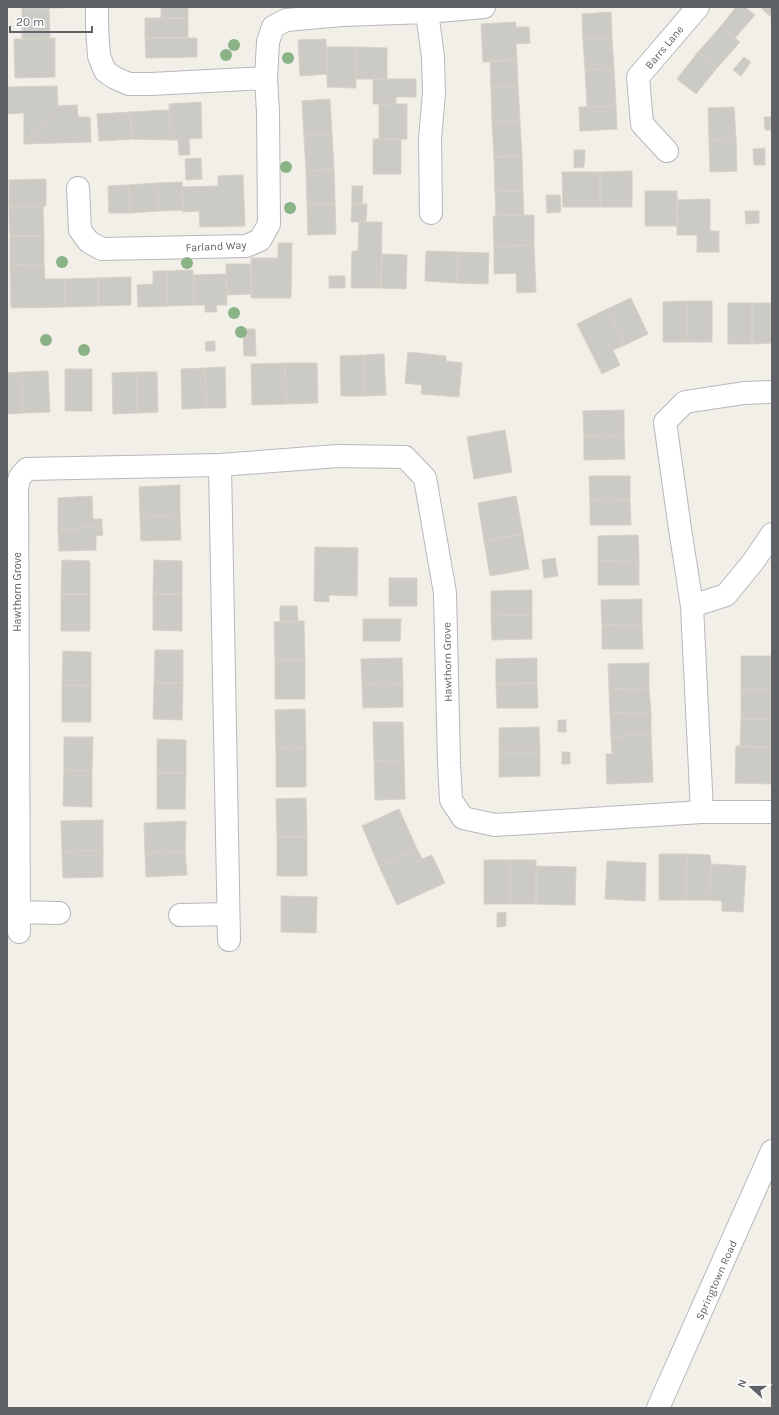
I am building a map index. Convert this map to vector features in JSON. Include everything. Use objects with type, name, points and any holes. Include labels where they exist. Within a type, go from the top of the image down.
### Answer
[{"type":"street","points":[[97,7],[99,56],[105,71],[115,78],[129,84],[266,78]]},
{"type":"street","name":"Farland Way","points":[[78,188],[80,230],[89,242],[102,249],[246,246],[260,240],[269,224],[268,112],[266,78],[268,42],[272,27],[286,20],[342,11],[427,12],[484,7]]},
{"type":"street","name":"Barrs Lane","points":[[667,151],[642,124],[638,77],[698,7]]},
{"type":"street","points":[[427,12],[433,57],[434,86],[430,139],[431,213]]},
{"type":"street","points":[[702,812],[692,606],[665,422],[685,402],[744,393],[772,392]]},
{"type":"street","name":"Hawthorn Grove","points":[[59,913],[19,922],[17,487],[20,477],[27,470],[220,465],[338,456],[406,457],[425,478],[445,593],[451,800],[463,818],[495,825],[702,812],[772,812]]},
{"type":"street","points":[[220,465],[229,940]]},
{"type":"street","points":[[692,606],[726,595],[753,562],[772,534]]},
{"type":"street","points":[[180,915],[228,914]]},
{"type":"street","name":"Springtown Road","points":[[658,1408],[772,1151]]},
{"type":"building","points":[[64,7],[64,8],[22,8]]},
{"type":"building","points":[[161,7],[188,7],[188,18],[161,18]]},
{"type":"building","points":[[736,7],[745,7],[755,15],[735,38],[721,26]]},
{"type":"building","points":[[760,7],[772,7],[772,18]]},
{"type":"building","points":[[22,8],[49,8],[50,39],[22,39]]},
{"type":"building","points":[[611,12],[612,38],[583,40],[582,14]]},
{"type":"building","points":[[145,18],[188,18],[188,38],[145,38]]},
{"type":"building","points":[[516,22],[516,27],[529,27],[530,43],[516,44],[517,60],[483,62],[481,24]]},
{"type":"building","points":[[721,26],[740,42],[717,68],[698,52]]},
{"type":"building","points":[[55,38],[55,77],[15,78],[14,39]]},
{"type":"building","points":[[145,38],[197,38],[197,57],[146,58]]},
{"type":"building","points":[[612,38],[614,68],[585,70],[583,40]]},
{"type":"building","points":[[326,39],[327,74],[300,76],[298,40]]},
{"type":"building","points":[[327,47],[356,47],[356,88],[327,87]]},
{"type":"building","points":[[356,47],[387,48],[387,79],[356,79]]},
{"type":"building","points":[[698,52],[717,68],[696,94],[677,79]]},
{"type":"building","points":[[744,57],[751,62],[741,76],[733,70]]},
{"type":"building","points":[[517,60],[518,86],[491,87],[490,61]]},
{"type":"building","points":[[614,68],[616,106],[587,107],[585,70]]},
{"type":"building","points":[[373,79],[416,79],[416,97],[396,97],[396,104],[373,104]]},
{"type":"building","points":[[57,86],[58,106],[24,144],[24,113],[7,114],[7,87]]},
{"type":"building","points":[[518,86],[520,121],[492,122],[491,87]]},
{"type":"building","points":[[330,99],[332,134],[304,136],[302,101]]},
{"type":"building","points":[[201,102],[202,138],[189,139],[190,155],[179,155],[178,140],[171,140],[169,104]]},
{"type":"building","points":[[379,104],[407,104],[407,139],[379,139]]},
{"type":"building","points":[[77,105],[78,117],[90,117],[91,142],[24,144],[58,106]]},
{"type":"building","points":[[616,106],[617,129],[580,131],[579,107]]},
{"type":"building","points":[[734,107],[736,139],[709,140],[708,108]]},
{"type":"building","points":[[169,110],[171,140],[132,139],[130,112]]},
{"type":"building","points":[[130,112],[132,139],[99,141],[97,114]]},
{"type":"building","points":[[764,117],[772,117],[772,130],[765,130]]},
{"type":"building","points":[[520,121],[522,156],[494,157],[492,122]]},
{"type":"building","points":[[332,134],[334,169],[306,171],[304,136]]},
{"type":"building","points":[[373,139],[401,139],[401,174],[373,174]]},
{"type":"building","points":[[736,139],[737,171],[710,172],[709,140]]},
{"type":"building","points":[[765,148],[765,165],[754,165],[753,149]]},
{"type":"building","points":[[574,150],[585,150],[584,167],[574,168]]},
{"type":"building","points":[[522,156],[523,191],[495,192],[494,157]]},
{"type":"building","points":[[201,158],[202,179],[186,180],[185,159]]},
{"type":"building","points":[[334,169],[335,204],[307,205],[306,171]]},
{"type":"building","points":[[632,171],[632,207],[600,207],[600,172]]},
{"type":"building","points":[[562,172],[600,172],[600,207],[563,207]]},
{"type":"building","points":[[243,175],[245,226],[200,227],[199,211],[183,212],[182,187],[218,186],[218,176]]},
{"type":"building","points":[[46,179],[46,206],[9,207],[9,180]]},
{"type":"building","points":[[182,182],[183,210],[159,211],[157,183]]},
{"type":"building","points":[[157,183],[159,211],[130,213],[129,185]]},
{"type":"building","points":[[129,185],[130,213],[109,213],[108,186]]},
{"type":"building","points":[[352,186],[363,186],[362,204],[352,204]]},
{"type":"building","points":[[523,191],[524,215],[496,216],[495,192]]},
{"type":"building","points":[[645,191],[677,191],[678,226],[645,226]]},
{"type":"building","points":[[546,195],[560,195],[561,212],[547,213]]},
{"type":"building","points":[[710,199],[710,231],[719,231],[719,252],[697,252],[697,235],[677,235],[677,200]]},
{"type":"building","points":[[335,204],[336,234],[308,235],[307,205]]},
{"type":"building","points":[[352,204],[367,204],[366,222],[351,222]]},
{"type":"building","points":[[43,206],[44,236],[10,236],[9,207]]},
{"type":"building","points":[[745,211],[759,211],[759,223],[746,224]]},
{"type":"building","points":[[534,215],[534,245],[494,247],[493,216]]},
{"type":"building","points":[[359,222],[382,222],[381,288],[351,288],[352,251],[358,251]]},
{"type":"building","points":[[10,236],[44,236],[44,264],[10,265]]},
{"type":"building","points":[[278,243],[292,243],[291,298],[251,298],[251,258],[278,258]]},
{"type":"building","points":[[534,245],[536,292],[517,293],[516,273],[494,274],[494,247]]},
{"type":"building","points":[[426,251],[458,252],[457,283],[425,281]]},
{"type":"building","points":[[458,252],[489,253],[488,284],[457,283]]},
{"type":"building","points":[[382,254],[407,255],[406,289],[381,288]]},
{"type":"building","points":[[44,264],[45,279],[64,279],[65,307],[11,308],[10,265]]},
{"type":"building","points":[[226,264],[251,264],[251,294],[227,295]]},
{"type":"building","points":[[193,270],[194,305],[167,306],[167,271]]},
{"type":"building","points":[[153,271],[167,271],[167,306],[138,307],[137,285],[153,284]]},
{"type":"building","points":[[226,274],[227,305],[216,305],[217,312],[205,312],[205,305],[194,305],[194,275]]},
{"type":"building","points":[[329,276],[345,276],[345,288],[329,288]]},
{"type":"building","points":[[131,277],[131,305],[98,306],[98,278]]},
{"type":"building","points":[[98,278],[98,306],[65,307],[64,279]]},
{"type":"building","points":[[631,298],[648,334],[625,345],[607,309]]},
{"type":"building","points":[[687,301],[712,301],[712,342],[688,342]]},
{"type":"building","points":[[687,301],[688,342],[663,342],[663,302]]},
{"type":"building","points":[[728,303],[752,303],[752,344],[728,344]]},
{"type":"building","points":[[752,303],[772,303],[772,343],[752,344]]},
{"type":"building","points":[[607,309],[625,345],[613,350],[620,365],[602,374],[577,324]]},
{"type":"building","points":[[243,329],[255,329],[256,356],[244,356]]},
{"type":"building","points":[[215,341],[215,351],[206,351],[205,342]]},
{"type":"building","points":[[408,352],[446,356],[446,361],[462,363],[459,397],[421,394],[422,385],[405,383]]},
{"type":"building","points":[[384,354],[386,395],[365,396],[364,355]]},
{"type":"building","points":[[364,355],[365,396],[341,396],[340,356]]},
{"type":"building","points":[[285,363],[286,404],[252,405],[251,364]]},
{"type":"building","points":[[285,363],[317,363],[318,403],[286,404]]},
{"type":"building","points":[[225,367],[226,408],[206,408],[205,368]]},
{"type":"building","points":[[205,368],[206,408],[182,409],[181,369]]},
{"type":"building","points":[[65,369],[92,369],[92,411],[65,411]]},
{"type":"building","points":[[48,371],[50,412],[23,413],[21,372]]},
{"type":"building","points":[[21,372],[23,413],[7,414],[7,373]]},
{"type":"building","points":[[136,372],[157,372],[158,412],[137,413]]},
{"type":"building","points":[[136,372],[137,413],[113,414],[112,373]]},
{"type":"building","points":[[624,410],[624,435],[584,436],[583,411]]},
{"type":"building","points":[[505,430],[512,472],[474,479],[467,437]]},
{"type":"building","points":[[624,435],[625,459],[584,460],[584,436]]},
{"type":"building","points":[[589,476],[630,476],[630,500],[590,501]]},
{"type":"building","points":[[180,485],[180,515],[140,517],[139,487]]},
{"type":"building","points":[[92,496],[93,519],[102,519],[102,527],[58,529],[58,498]]},
{"type":"building","points":[[516,496],[523,534],[484,541],[478,503]]},
{"type":"building","points":[[630,500],[631,525],[590,525],[590,501]]},
{"type":"building","points":[[180,515],[181,540],[141,541],[140,517]]},
{"type":"building","points":[[102,527],[103,535],[96,536],[96,550],[59,551],[58,529]]},
{"type":"building","points":[[523,534],[529,569],[490,576],[484,541]]},
{"type":"building","points":[[638,535],[639,560],[598,561],[598,536]]},
{"type":"building","points":[[315,547],[358,548],[357,596],[329,595],[329,602],[314,601]]},
{"type":"building","points":[[555,558],[558,576],[544,578],[542,560]]},
{"type":"building","points":[[62,560],[90,561],[90,594],[61,594]]},
{"type":"building","points":[[154,560],[182,561],[182,594],[153,594]]},
{"type":"building","points":[[639,560],[639,585],[598,585],[598,561]]},
{"type":"building","points":[[389,578],[417,578],[417,606],[389,606]]},
{"type":"building","points":[[532,590],[532,615],[491,616],[491,591]]},
{"type":"building","points":[[61,594],[90,594],[90,631],[61,631]]},
{"type":"building","points":[[153,594],[182,594],[182,631],[153,630]]},
{"type":"building","points":[[642,599],[642,624],[602,625],[601,600]]},
{"type":"building","points":[[280,606],[297,606],[298,622],[280,622]]},
{"type":"building","points":[[532,615],[532,639],[492,640],[491,616]]},
{"type":"building","points":[[363,619],[401,619],[400,641],[363,641]]},
{"type":"building","points":[[304,621],[305,660],[275,661],[274,622]]},
{"type":"building","points":[[642,624],[643,649],[602,649],[602,625]]},
{"type":"building","points":[[155,650],[183,650],[183,683],[154,683]]},
{"type":"building","points":[[63,651],[91,652],[91,686],[62,685]]},
{"type":"building","points":[[741,656],[772,656],[772,690],[741,689]]},
{"type":"building","points":[[402,658],[403,683],[362,684],[361,659]]},
{"type":"building","points":[[537,658],[537,683],[496,684],[496,659]]},
{"type":"building","points":[[305,660],[305,699],[275,699],[275,661]]},
{"type":"building","points":[[649,663],[649,688],[609,689],[608,664]]},
{"type":"building","points":[[154,683],[183,683],[182,720],[153,719]]},
{"type":"building","points":[[403,683],[403,707],[363,708],[362,684]]},
{"type":"building","points":[[537,683],[538,708],[497,708],[496,684]]},
{"type":"building","points":[[62,685],[91,686],[91,722],[62,722]]},
{"type":"building","points":[[649,688],[651,712],[610,713],[609,689]]},
{"type":"building","points":[[741,689],[772,690],[772,719],[741,719]]},
{"type":"building","points":[[305,709],[306,748],[276,749],[275,710]]},
{"type":"building","points":[[651,712],[651,734],[611,737],[610,713]]},
{"type":"building","points":[[741,719],[772,719],[772,747],[740,747]]},
{"type":"building","points":[[558,720],[566,720],[566,732],[558,732]]},
{"type":"building","points":[[373,722],[403,722],[404,760],[374,761]]},
{"type":"building","points":[[539,727],[540,752],[499,752],[499,728]]},
{"type":"building","points":[[651,734],[653,782],[607,784],[606,754],[612,754],[611,737]]},
{"type":"building","points":[[64,737],[93,737],[92,771],[64,770]]},
{"type":"building","points":[[157,739],[186,740],[186,773],[157,773]]},
{"type":"building","points":[[736,746],[772,747],[772,784],[735,783]]},
{"type":"building","points":[[306,748],[306,787],[276,787],[276,749]]},
{"type":"building","points":[[499,752],[540,752],[540,776],[499,777]]},
{"type":"building","points":[[562,752],[570,752],[570,764],[562,764]]},
{"type":"building","points":[[404,760],[405,799],[375,800],[374,761]]},
{"type":"building","points":[[64,770],[92,771],[92,807],[63,806]]},
{"type":"building","points":[[157,773],[186,773],[185,809],[157,809]]},
{"type":"building","points":[[306,798],[307,837],[277,837],[276,799]]},
{"type":"building","points":[[399,809],[417,849],[379,866],[362,826]]},
{"type":"building","points":[[103,820],[103,850],[62,852],[61,821]]},
{"type":"building","points":[[186,821],[185,852],[145,853],[144,823]]},
{"type":"building","points":[[277,837],[307,837],[307,876],[277,876]]},
{"type":"building","points":[[417,849],[422,859],[432,855],[445,883],[397,905],[379,866]]},
{"type":"building","points":[[103,850],[103,877],[63,878],[62,852]]},
{"type":"building","points":[[185,852],[187,875],[146,877],[145,853]]},
{"type":"building","points":[[659,854],[687,854],[686,900],[659,900]]},
{"type":"building","points":[[687,854],[710,855],[709,900],[686,900]]},
{"type":"building","points":[[484,860],[510,860],[510,904],[484,904]]},
{"type":"building","points":[[510,860],[536,860],[536,904],[510,904]]},
{"type":"building","points":[[607,861],[646,863],[645,901],[605,899]]},
{"type":"building","points":[[711,864],[746,866],[743,912],[722,911],[722,901],[709,900]]},
{"type":"building","points":[[536,866],[576,867],[575,905],[536,904]]},
{"type":"building","points":[[281,896],[317,897],[316,933],[281,932]]},
{"type":"building","points":[[506,912],[506,926],[497,927],[497,913]]}]
